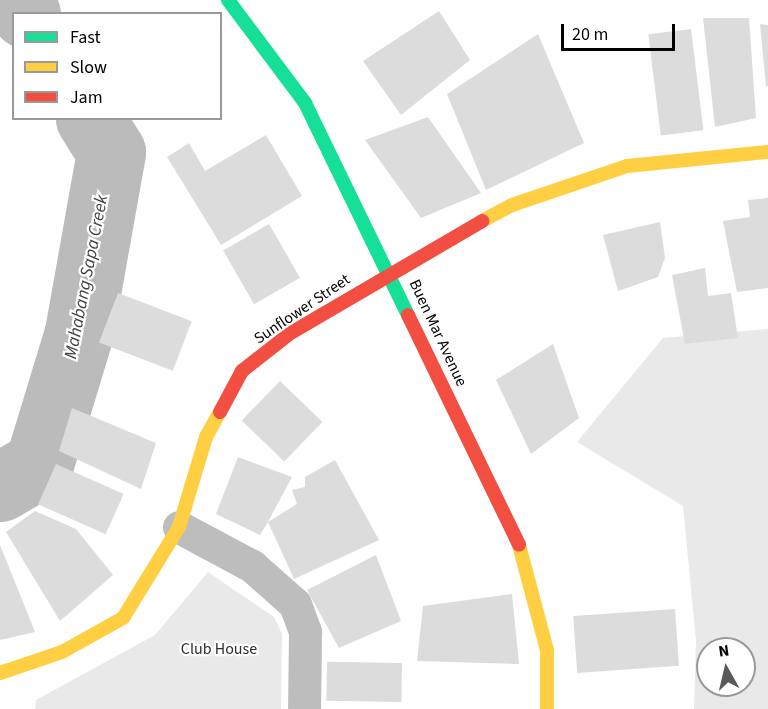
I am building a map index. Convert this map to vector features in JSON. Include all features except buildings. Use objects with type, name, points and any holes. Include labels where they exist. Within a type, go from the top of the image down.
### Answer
[{"type":"street","name":"Buen Mar Avenue","points":[[228,0],[306,103],[390,270],[527,562],[547,650],[547,709]]},
{"type":"street","name":"Sunflower Street","points":[[0,674],[62,652],[123,618],[179,527],[206,437],[242,371],[289,334],[390,270],[512,205],[627,166],[768,152]]},
{"type":"street","points":[[179,527],[252,566],[295,604],[305,632],[304,709]]},
{"type":"green space","points":[[768,329],[768,709],[694,709],[696,641],[683,506],[577,442],[663,338]]},
{"type":"green space","name":"Club House","points":[[208,572],[274,617],[282,634],[281,709],[35,709],[36,700],[155,635]]},
{"type":"waterway","name":"Mahabang Sapa Creek","points":[[18,0],[25,12]]},
{"type":"waterway","name":"Mahabang Sapa Creek","points":[[0,487],[39,464],[79,332],[111,152],[91,120]]},
{"type":"traffic: fast","points":[[228,0],[305,103],[408,315]]},
{"type":"traffic: slow","points":[[482,221],[512,205],[627,166],[768,152]]},
{"type":"traffic: slow","points":[[0,673],[62,652],[123,618],[179,527],[206,437],[220,412]]},
{"type":"traffic: slow","points":[[519,545],[547,650],[547,709]]},
{"type":"traffic: jam","points":[[220,412],[242,371],[289,334],[482,221]]},
{"type":"traffic: jam","points":[[408,315],[519,545]]}]
